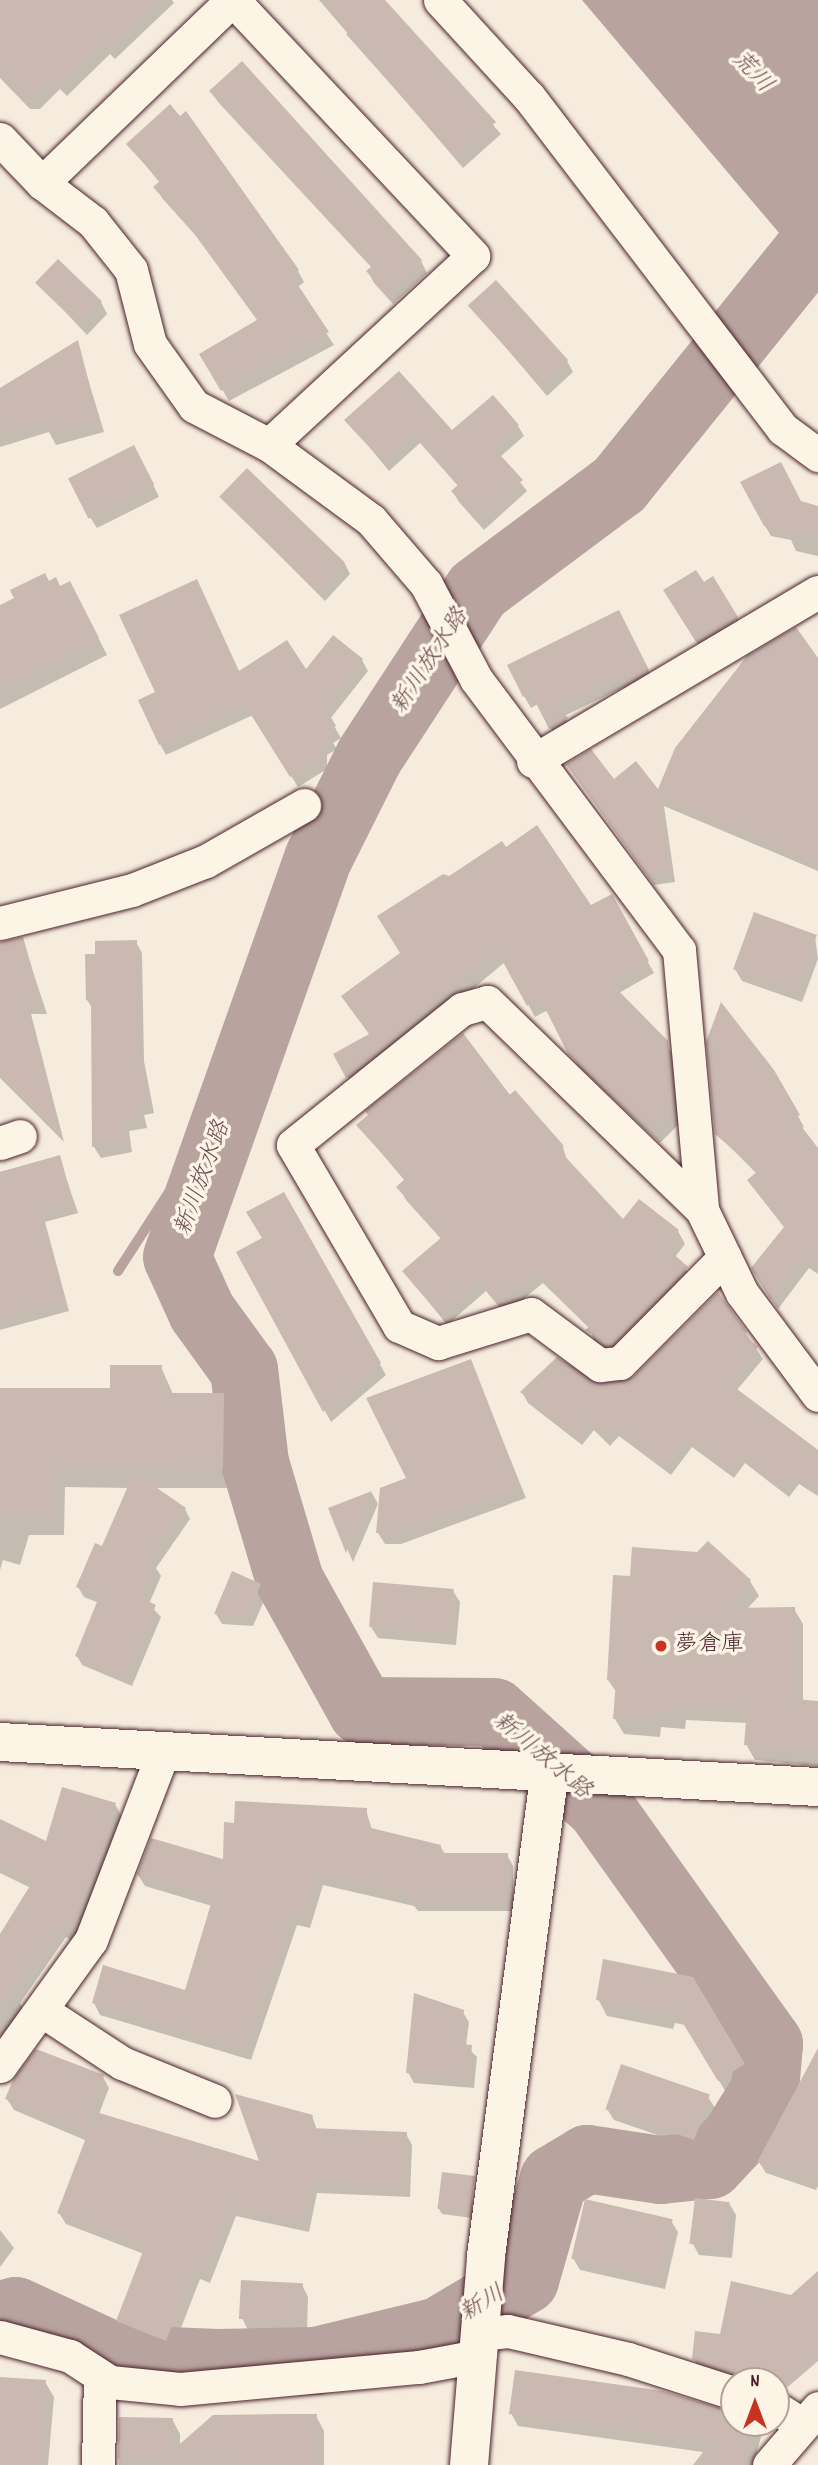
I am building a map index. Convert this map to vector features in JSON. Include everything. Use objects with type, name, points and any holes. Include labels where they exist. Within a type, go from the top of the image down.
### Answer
[{"type":"street","points":[[41,183],[233,0],[473,256],[269,445]]},
{"type":"street","points":[[440,0],[528,97],[783,429],[818,455]]},
{"type":"street","points":[[0,139],[41,183],[93,222],[131,270],[150,344],[194,406],[269,445],[371,520],[426,584],[476,679],[533,761],[679,950],[702,1210],[742,1293],[818,1395]]},
{"type":"street","points":[[533,761],[818,592]]},
{"type":"street","points":[[0,923],[132,890],[182,871],[304,805]]},
{"type":"street","points":[[702,1210],[487,1002],[462,1009],[293,1144],[399,1326],[438,1343],[531,1314],[600,1365],[620,1363],[724,1257]]},
{"type":"street","points":[[0,1742],[818,1787]]},
{"type":"street","points":[[0,2066],[91,1940],[105,1912],[164,1750]]},
{"type":"street","points":[[469,2465],[486,2256],[548,1816],[550,1772]]},
{"type":"street","points":[[41,2010],[122,2063],[215,2101]]},
{"type":"street","points":[[0,2337],[70,2356],[100,2378],[180,2389],[419,2367],[479,2340],[508,2331],[628,2359],[720,2389]]},
{"type":"street","points":[[98,2465],[100,2378]]},
{"type":"street","points":[[769,2465],[799,2413]]},
{"type":"water","name":"荒川","points":[[582,0],[818,0],[818,279]]},
{"type":"building","points":[[0,0],[159,0],[108,49],[103,44],[59,86],[53,79],[27,104],[0,75]]},
{"type":"building","points":[[322,0],[385,0],[496,122],[456,158],[346,34],[350,31]]},
{"type":"building","points":[[242,61],[422,260],[386,293],[366,271],[372,266],[209,91]]},
{"type":"building","points":[[170,104],[180,116],[186,111],[299,270],[292,276],[329,332],[221,391],[199,354],[257,320],[188,225],[153,187],[160,181],[126,144]]},
{"type":"building","points":[[58,259],[102,301],[79,325],[35,283]]},
{"type":"building","points":[[496,280],[568,360],[540,386],[468,305]]},
{"type":"building","points":[[78,340],[98,418],[47,432],[43,418],[0,433],[0,388]]},
{"type":"building","points":[[399,371],[452,430],[493,395],[519,425],[493,447],[523,480],[477,520],[451,491],[458,485],[413,434],[382,461],[344,420]]},
{"type":"building","points":[[134,445],[154,485],[88,519],[68,479]]},
{"type":"building","points":[[781,462],[801,501],[818,506],[818,539],[764,526],[740,482]]},
{"type":"building","points":[[247,468],[344,562],[316,591],[219,497]]},
{"type":"building","points":[[696,570],[704,582],[713,576],[738,617],[696,642],[663,590]]},
{"type":"building","points":[[45,573],[49,581],[56,577],[60,586],[70,581],[99,638],[0,688],[0,605],[14,598],[10,590]]},
{"type":"building","points":[[197,579],[239,671],[287,640],[306,669],[333,635],[363,659],[325,707],[336,726],[328,731],[332,738],[322,744],[322,758],[290,777],[245,705],[159,745],[138,700],[155,692],[119,615]]},
{"type":"building","points":[[619,610],[649,670],[622,686],[617,676],[557,705],[568,718],[549,729],[531,693],[523,697],[507,665]]},
{"type":"building","points":[[796,627],[818,658],[818,863],[659,796],[670,871],[646,874],[566,764],[591,749],[614,779],[636,761],[658,789],[675,748],[747,656]]},
{"type":"building","points":[[537,825],[591,905],[612,894],[649,961],[610,982],[668,1041],[674,1110],[652,1132],[568,1054],[540,998],[527,1006],[497,951],[346,1078],[333,1054],[369,1034],[341,996],[400,953],[377,916],[443,874],[449,876],[502,841],[506,847]]},
{"type":"building","points":[[754,912],[817,935],[796,992],[733,969]]},
{"type":"building","points":[[23,937],[42,1003],[26,1003],[60,1135],[0,1075],[0,942]]},
{"type":"building","points":[[137,940],[138,1048],[149,1102],[139,1103],[141,1117],[124,1120],[126,1140],[92,1147],[91,1000],[86,1000],[85,954],[95,954],[95,941]]},
{"type":"building","points":[[721,1002],[774,1070],[800,1115],[795,1118],[818,1148],[818,1269],[803,1258],[771,1300],[751,1268],[784,1227],[747,1180],[758,1171],[715,1134],[706,1042]]},
{"type":"building","points":[[463,1033],[510,1095],[515,1090],[564,1146],[559,1150],[623,1219],[639,1199],[679,1230],[666,1247],[688,1267],[611,1345],[585,1330],[590,1326],[535,1271],[497,1303],[478,1280],[438,1313],[402,1271],[442,1237],[396,1187],[405,1179],[356,1125],[368,1115],[365,1111]]},
{"type":"building","points":[[60,1155],[73,1202],[40,1211],[64,1299],[0,1317],[0,1172]]},
{"type":"building","points":[[284,1192],[381,1363],[323,1412],[236,1252],[262,1238],[246,1212]]},
{"type":"building","points":[[718,1292],[747,1332],[744,1335],[758,1347],[729,1383],[818,1450],[818,1491],[793,1474],[783,1487],[738,1454],[727,1469],[686,1438],[664,1466],[613,1426],[603,1436],[587,1421],[576,1436],[520,1392],[557,1357],[601,1384],[633,1377]]},
{"type":"building","points":[[471,1359],[521,1487],[394,1533],[376,1533],[380,1488],[406,1478],[366,1398]]},
{"type":"building","points":[[110,1365],[162,1365],[162,1393],[224,1393],[223,1469],[54,1468],[54,1515],[0,1515],[0,1388],[110,1388]]},
{"type":"building","points":[[134,1472],[186,1508],[148,1561],[156,1565],[142,1598],[156,1605],[126,1677],[75,1656],[99,1597],[76,1587],[95,1543],[102,1546]]},
{"type":"building","points":[[372,1491],[346,1553],[328,1508]]},
{"type":"building","points":[[708,1541],[751,1580],[726,1608],[795,1607],[795,1699],[818,1701],[818,1751],[744,1745],[747,1709],[678,1705],[677,1714],[653,1712],[652,1722],[613,1719],[616,1681],[607,1680],[613,1575],[630,1576],[632,1547],[697,1552]]},
{"type":"building","points":[[232,1571],[261,1584],[248,1617],[214,1614]]},
{"type":"building","points":[[373,1582],[454,1589],[450,1634],[369,1627]]},
{"type":"building","points":[[62,1787],[116,1803],[109,1826],[114,1827],[71,1933],[58,1926],[0,2007],[0,1934],[33,1881],[0,1865],[0,1819],[46,1841]]},
{"type":"building","points":[[235,1801],[367,1808],[367,1827],[441,1845],[441,1853],[508,1853],[508,1901],[409,1901],[410,1895],[317,1874],[304,1918],[291,1914],[244,2049],[92,2003],[103,1965],[185,1990],[213,1897],[137,1875],[151,1838],[223,1859],[224,1822],[234,1823]]},
{"type":"building","points":[[603,1959],[693,1977],[745,2064],[718,2081],[678,2015],[596,2000]]},
{"type":"building","points":[[414,1993],[464,2010],[460,2044],[472,2045],[469,2078],[406,2073]]},
{"type":"building","points":[[818,2048],[818,2163],[809,2180],[757,2162]]},
{"type":"building","points":[[36,2049],[104,2075],[82,2131],[5,2099],[13,2080]]},
{"type":"building","points":[[621,2064],[710,2095],[694,2140],[605,2109]]},
{"type":"building","points":[[235,2094],[313,2115],[309,2128],[407,2132],[404,2187],[311,2182],[303,2222],[230,2206],[204,2273],[194,2269],[166,2341],[116,2321],[145,2246],[57,2213],[96,2112],[259,2161]]},
{"type":"building","points":[[442,2172],[475,2176],[470,2213],[437,2209]]},
{"type":"building","points":[[695,2198],[730,2202],[724,2248],[689,2244]]},
{"type":"building","points":[[585,2199],[673,2219],[659,2279],[571,2258]]},
{"type":"building","points":[[818,2271],[818,2361],[790,2385],[790,2367],[720,2367],[720,2370],[692,2359],[695,2331],[720,2334],[731,2281],[791,2295]]},
{"type":"building","points":[[241,2280],[303,2283],[301,2322],[239,2319]]},
{"type":"building","points":[[515,2370],[663,2391],[720,2408],[720,2437],[751,2437],[743,2465],[698,2465],[716,2443],[509,2414]]},
{"type":"building","points":[[0,2377],[46,2380],[40,2465],[0,2465]]},
{"type":"building","points":[[317,2414],[316,2465],[118,2459],[119,2417],[173,2418],[172,2451],[213,2415]]},
{"type":"waterway","name":"新川放水路","points":[[769,2044],[600,1807],[494,1712],[362,1711],[290,1581],[255,1463],[244,1370],[202,1312],[177,1257],[319,857],[369,757],[478,590],[619,485],[818,238]]},
{"type":"waterway","points":[[118,1271],[180,1175],[212,1160]]},
{"type":"waterway","name":"新川","points":[[0,2315],[16,2311],[120,2359],[217,2363],[316,2361],[439,2331],[525,2280],[554,2179],[587,2159],[661,2170],[710,2165],[735,2138],[765,2090],[769,2044]]},
{"type":"place","name":"夢倉庫","points":[[661,1646]]}]
